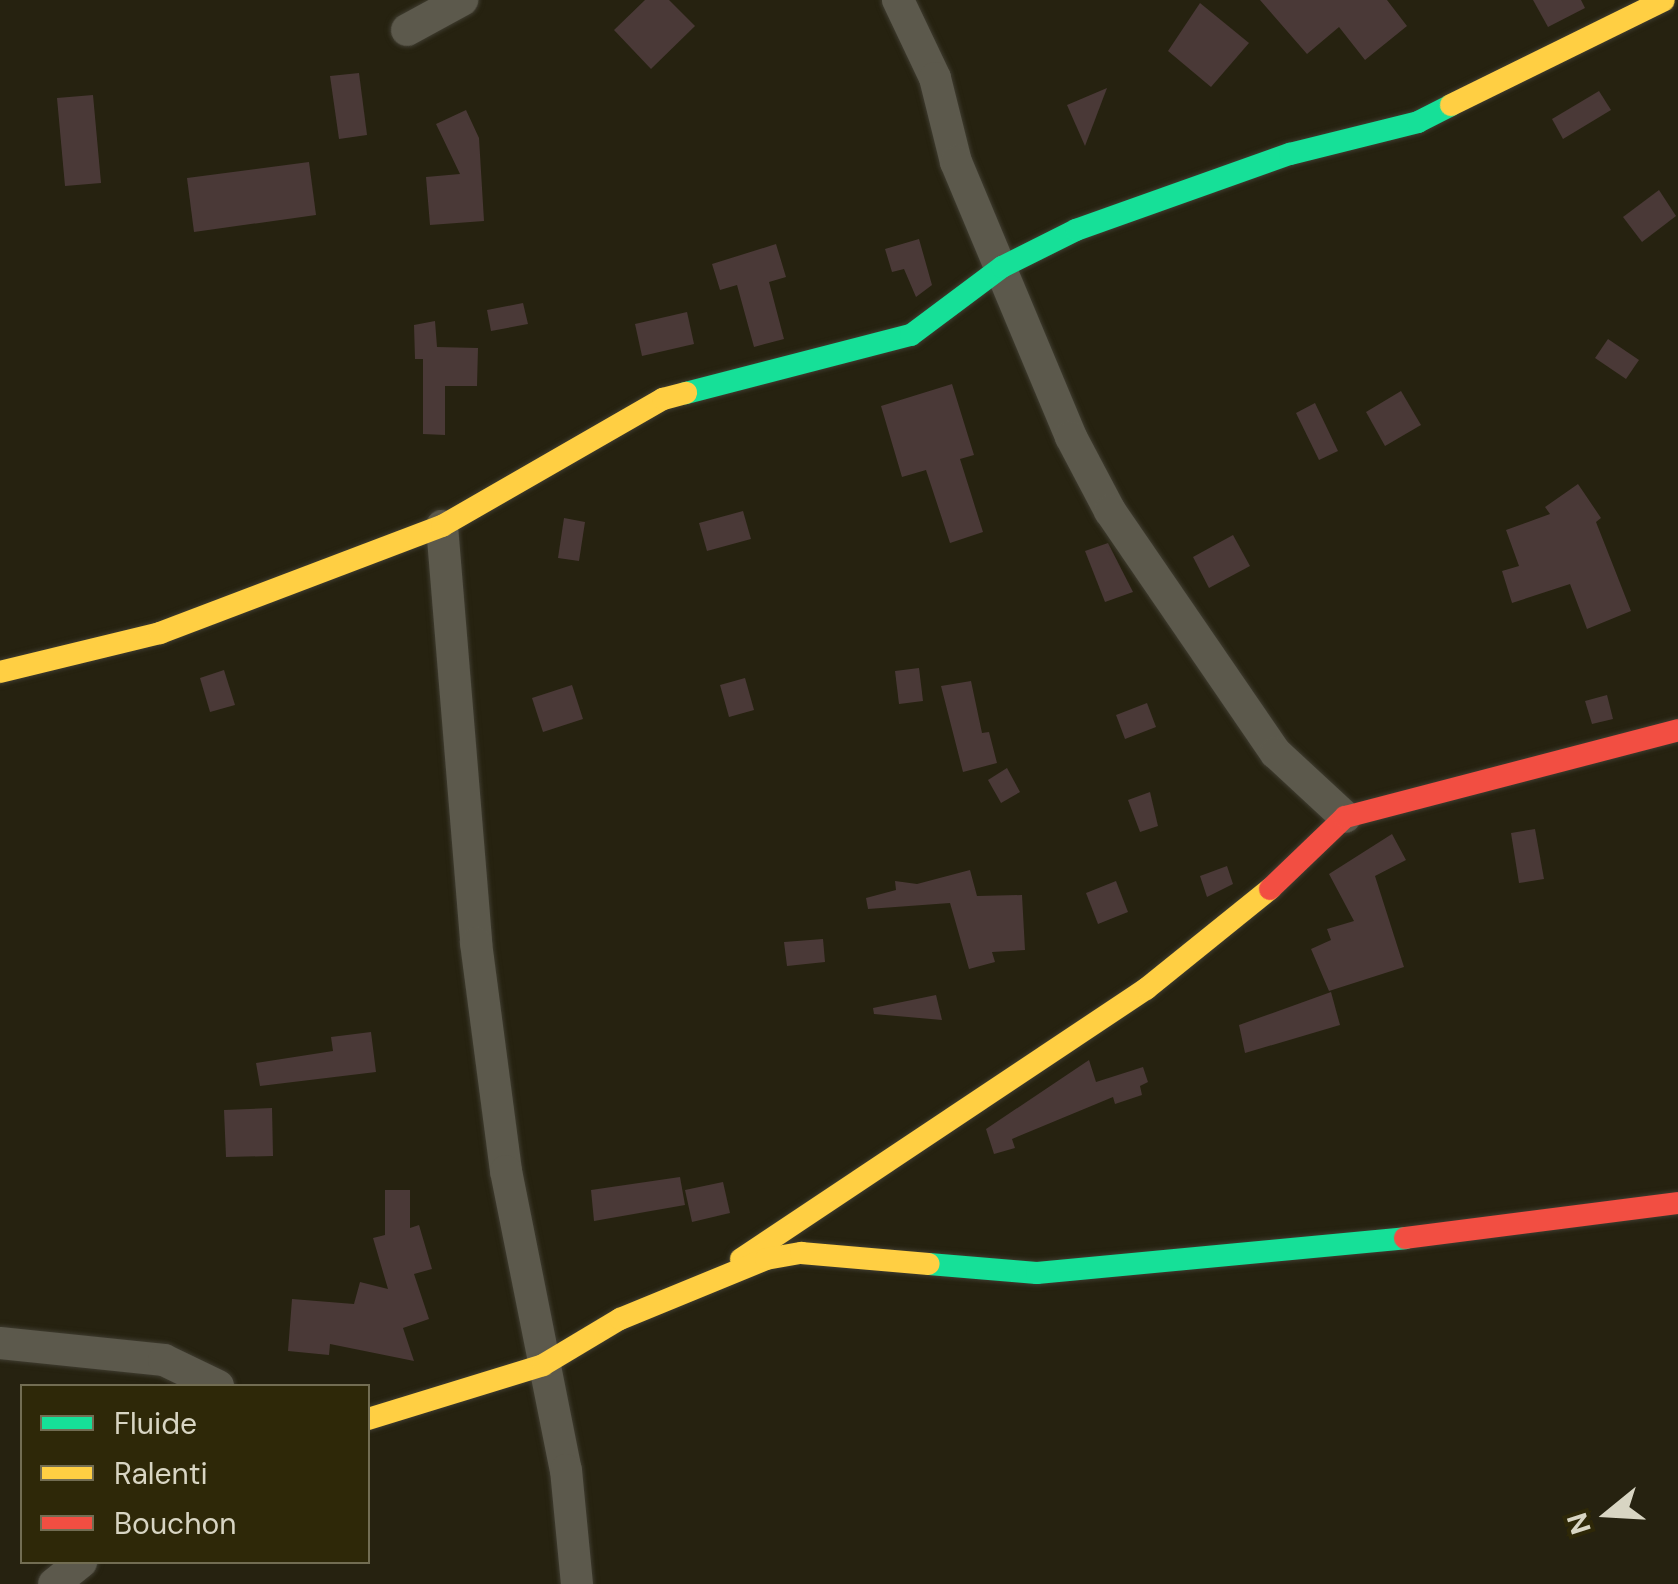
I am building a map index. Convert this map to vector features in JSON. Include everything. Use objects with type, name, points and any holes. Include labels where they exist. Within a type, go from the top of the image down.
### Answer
[{"type":"street","points":[[407,30],[462,0]]},
{"type":"street","points":[[898,0],[922,45],[956,162],[1071,436],[1110,511],[1276,753],[1345,817]]},
{"type":"street","points":[[0,672],[160,634],[442,526],[663,399],[911,335],[1002,267],[1076,230],[1215,178],[1418,122],[1666,0],[1678,19]]},
{"type":"street","points":[[442,526],[476,943],[506,1171],[566,1470],[577,1584]]},
{"type":"street","points":[[720,1278],[769,1236],[1146,989],[1299,866],[1345,817],[1678,730]]},
{"type":"street","points":[[370,1418],[543,1365],[620,1319],[766,1260],[812,1252],[992,1273],[1138,1265],[1678,1203]]},
{"type":"street","points":[[0,1342],[164,1360],[214,1384]]},
{"type":"street","points":[[54,1584],[79,1564]]},
{"type":"building","points":[[645,0],[669,0],[695,26],[651,69],[614,30]]},
{"type":"building","points":[[1260,0],[1387,0],[1407,26],[1365,60],[1339,27],[1307,54]]},
{"type":"building","points":[[1533,0],[1581,0],[1585,8],[1548,27]]},
{"type":"building","points":[[1200,3],[1249,43],[1211,87],[1168,51]]},
{"type":"building","points":[[359,73],[367,135],[339,139],[330,76]]},
{"type":"building","points":[[1107,88],[1085,146],[1067,105]]},
{"type":"building","points":[[1599,91],[1611,110],[1563,139],[1552,119]]},
{"type":"building","points":[[93,95],[101,183],[65,186],[57,98]]},
{"type":"building","points":[[466,110],[479,138],[484,221],[430,225],[426,177],[460,174],[436,124]]},
{"type":"building","points":[[309,162],[316,215],[194,232],[187,178]]},
{"type":"building","points":[[1659,190],[1676,216],[1642,242],[1623,217]]},
{"type":"building","points":[[919,239],[932,285],[916,297],[904,269],[892,272],[885,249]]},
{"type":"building","points":[[776,244],[786,277],[769,282],[784,339],[754,347],[737,285],[720,290],[712,264]]},
{"type":"building","points":[[523,303],[528,324],[491,331],[487,310]]},
{"type":"building","points":[[687,312],[694,344],[642,356],[635,324]]},
{"type":"building","points":[[435,321],[437,347],[478,348],[477,386],[445,386],[445,435],[423,434],[423,359],[415,359],[414,325]]},
{"type":"building","points":[[1608,339],[1639,360],[1626,379],[1595,358]]},
{"type":"building","points":[[952,384],[974,455],[960,459],[983,532],[950,543],[926,470],[902,477],[881,406]]},
{"type":"building","points":[[1401,391],[1421,425],[1385,446],[1366,412]]},
{"type":"building","points":[[1315,403],[1338,451],[1319,460],[1296,413]]},
{"type":"building","points":[[1578,484],[1601,518],[1596,522],[1631,611],[1587,629],[1570,584],[1512,603],[1502,571],[1519,566],[1506,530],[1550,514],[1545,507]]},
{"type":"building","points":[[743,511],[751,539],[707,551],[699,523]]},
{"type":"building","points":[[564,518],[585,522],[579,561],[558,558]]},
{"type":"building","points":[[1233,535],[1250,566],[1209,588],[1193,557]]},
{"type":"building","points":[[1108,543],[1133,592],[1105,602],[1085,551]]},
{"type":"building","points":[[919,668],[923,701],[899,704],[895,671]]},
{"type":"building","points":[[224,670],[235,705],[210,712],[200,678]]},
{"type":"building","points":[[745,678],[754,710],[729,717],[720,685]]},
{"type":"building","points":[[971,681],[982,733],[989,732],[997,763],[963,772],[941,686]]},
{"type":"building","points":[[572,685],[583,719],[543,732],[532,698]]},
{"type":"building","points":[[1607,695],[1613,719],[1592,724],[1585,701]]},
{"type":"building","points":[[1147,703],[1156,727],[1125,739],[1116,715]]},
{"type":"building","points":[[1007,768],[1020,792],[1001,803],[988,780]]},
{"type":"building","points":[[1150,792],[1158,826],[1140,832],[1128,800]]},
{"type":"building","points":[[1535,829],[1544,879],[1519,883],[1511,833]]},
{"type":"building","points":[[1392,834],[1406,860],[1375,876],[1404,967],[1329,991],[1311,949],[1331,940],[1327,929],[1354,921],[1329,874]]},
{"type":"building","points":[[1227,866],[1233,884],[1207,897],[1200,876]]},
{"type":"building","points":[[970,870],[977,896],[1022,895],[1025,950],[992,952],[995,962],[969,969],[950,903],[868,909],[866,898],[896,890],[895,881],[917,884]]},
{"type":"building","points":[[1116,881],[1128,912],[1098,924],[1086,893]]},
{"type":"building","points":[[823,939],[825,962],[787,966],[784,942]]},
{"type":"building","points":[[1331,992],[1340,1025],[1245,1053],[1239,1025]]},
{"type":"building","points":[[936,995],[942,1020],[874,1014],[873,1008]]},
{"type":"building","points":[[371,1032],[376,1072],[260,1086],[256,1063],[333,1051],[331,1037]]},
{"type":"building","points":[[1089,1060],[1096,1082],[1143,1067],[1148,1082],[1140,1086],[1142,1095],[1115,1104],[1113,1097],[1012,1139],[1015,1148],[994,1154],[986,1129]]},
{"type":"building","points":[[272,1108],[273,1156],[226,1157],[224,1110]]},
{"type":"building","points":[[680,1177],[685,1205],[594,1221],[591,1190]]},
{"type":"building","points":[[723,1182],[730,1213],[692,1222],[685,1190]]},
{"type":"building","points":[[385,1190],[410,1190],[410,1228],[419,1225],[432,1269],[414,1274],[429,1319],[403,1328],[414,1361],[330,1344],[329,1355],[288,1351],[292,1299],[354,1304],[360,1282],[388,1289],[373,1238],[385,1235]]},
{"type":"traffic: fast","points":[[686,393],[911,335],[1002,267],[1076,230],[1290,154],[1418,122],[1451,105]]},
{"type":"traffic: fast","points":[[929,1264],[1037,1273],[1405,1238]]},
{"type":"traffic: slow","points":[[1451,105],[1664,0]]},
{"type":"traffic: slow","points":[[0,672],[160,633],[442,526],[663,399],[686,393]]},
{"type":"traffic: slow","points":[[741,1259],[1146,989],[1270,889]]},
{"type":"traffic: slow","points":[[370,1418],[543,1365],[620,1319],[766,1259],[801,1253],[929,1264]]},
{"type":"traffic: jam","points":[[1270,889],[1345,817],[1678,730]]},
{"type":"traffic: jam","points":[[1405,1238],[1678,1203]]}]
